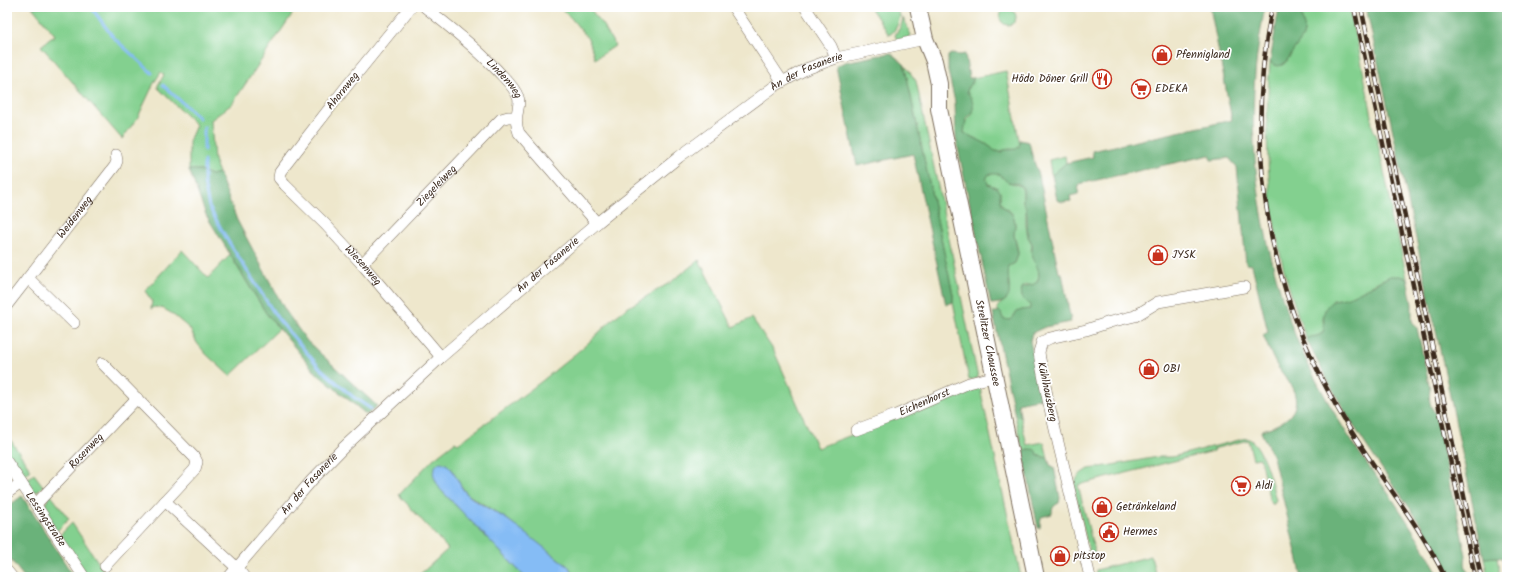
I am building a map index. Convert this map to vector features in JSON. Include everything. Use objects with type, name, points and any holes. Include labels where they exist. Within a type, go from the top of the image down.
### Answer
[{"type":"main road","name":"Strelitzer Chaussee","points":[[918,7],[925,39],[935,66],[939,84],[939,109],[993,377],[1036,577]]},
{"type":"street","name":"Ahornweg","points":[[280,178],[280,172],[411,7]]},
{"type":"street","name":"Lindenweg","points":[[425,7],[484,57],[509,83],[518,97],[516,126],[519,133],[597,223]]},
{"type":"street","points":[[733,7],[782,81]]},
{"type":"street","points":[[805,7],[831,46],[836,58]]},
{"type":"street","name":"An der Fasanerie","points":[[229,577],[240,573],[312,480],[441,357],[597,223],[714,131],[782,81],[806,69],[836,58],[925,39]]},
{"type":"street","name":"Ziegeleiweg","points":[[362,264],[501,119],[516,117]]},
{"type":"street","name":"Weidenweg","points":[[7,305],[115,166],[117,161],[116,155]]},
{"type":"street","name":"Wiesenweg","points":[[280,178],[285,185],[325,224],[362,264],[441,357]]},
{"type":"street","points":[[28,278],[74,323]]},
{"type":"street","name":"Kühlhausberg","points":[[1090,577],[1048,400],[1039,352],[1042,342],[1050,338],[1086,330],[1135,316],[1158,302],[1244,286]]},
{"type":"street","points":[[102,363],[196,458],[197,462],[195,469],[104,566]]},
{"type":"street","name":"Eichenhorst","points":[[856,430],[896,415],[969,383],[993,377]]},
{"type":"street","name":"Rosenweg","points":[[36,504],[137,398]]},
{"type":"street","name":"Lessingstraße","points":[[7,462],[84,577]]},
{"type":"street","points":[[7,493],[21,483]]},
{"type":"street","points":[[165,501],[240,573]]},
{"type":"street","points":[[7,571],[12,577]]},
{"type":"green space","points":[[32,7],[297,7],[232,104],[211,120],[214,160],[219,173],[211,175],[199,170],[189,170],[189,141],[196,125],[158,88],[158,85],[164,75],[161,72],[154,83],[138,117],[122,139],[41,46],[55,35]]},
{"type":"green space","points":[[559,7],[589,7],[604,27],[615,46],[595,59],[589,40],[571,18]]},
{"type":"green space","points":[[870,7],[896,7],[900,16],[899,22],[891,34],[889,35]]},
{"type":"green space","points":[[1210,7],[1265,7],[1258,48],[1255,80],[1253,118],[1254,145],[1260,201],[1278,283],[1297,341],[1319,386],[1350,438],[1412,528],[1440,577],[1302,577],[1273,457],[1261,432],[1262,430],[1285,420],[1291,414],[1296,401],[1288,381],[1276,364],[1263,335],[1268,332],[1252,265],[1246,264],[1237,167],[1229,158],[1211,160],[1210,155],[1079,184],[1078,194],[1070,196],[1071,201],[1063,202],[1057,200],[1052,175],[1066,163],[1093,157],[1092,151],[1232,120]]},
{"type":"green space","points":[[1279,7],[1303,7],[1301,14],[1304,29],[1302,39],[1288,59],[1279,66],[1270,62]]},
{"type":"green space","points":[[1303,7],[1350,7],[1352,25],[1357,40],[1372,116],[1372,125],[1376,134],[1392,208],[1390,217],[1392,225],[1397,232],[1407,278],[1391,277],[1384,279],[1349,297],[1333,300],[1323,317],[1323,332],[1319,335],[1306,339],[1284,271],[1279,248],[1271,202],[1267,132],[1270,62],[1279,66],[1282,65],[1302,39],[1304,29],[1301,14]]},
{"type":"green space","points":[[1366,7],[1507,7],[1507,559],[1497,557],[1484,558]]},
{"type":"green space","points":[[1005,9],[1011,9],[1016,14],[1014,23],[1011,25],[1005,25],[1000,20],[1000,14]]},
{"type":"green space","points":[[903,18],[911,35],[910,37],[897,40],[895,35],[901,26]]},
{"type":"green space","points":[[891,53],[904,64],[953,295],[953,302],[946,305],[913,154],[857,166],[836,66],[845,62]]},
{"type":"green space","points":[[951,54],[965,54],[969,78],[973,78],[967,92],[972,99],[973,110],[966,119],[964,133],[984,143],[995,151],[1001,152],[1004,150],[1013,150],[1017,148],[1020,144],[1020,140],[1029,142],[1039,175],[1059,273],[1062,273],[1071,322],[1045,327],[1032,333],[1030,341],[1042,398],[1018,403],[1020,415],[1015,416],[993,313],[999,311],[1003,319],[1010,320],[1017,312],[1030,309],[1030,305],[1024,300],[1021,291],[1022,288],[1037,282],[1039,273],[1032,253],[1032,243],[1028,236],[1027,211],[1023,201],[1021,185],[1008,182],[999,174],[989,174],[986,179],[988,184],[998,188],[1000,192],[1001,205],[1014,217],[1014,235],[1018,254],[1015,263],[1009,266],[1008,296],[1000,303],[991,304],[956,139],[955,102],[948,71],[948,56]]},
{"type":"green space","points":[[904,64],[916,81],[978,378],[969,380],[953,302],[953,295]]},
{"type":"green space","points":[[1006,71],[1020,145],[1015,149],[995,151],[984,143],[964,133],[966,122],[972,115],[971,97],[967,93],[968,87],[973,81],[973,78]]},
{"type":"green space","points":[[1065,156],[1066,163],[1052,175],[1049,160]]},
{"type":"green space","points":[[189,170],[199,170],[211,175],[219,173],[237,220],[285,310],[307,341],[377,406],[367,415],[316,373],[266,313],[206,215]]},
{"type":"green space","points":[[994,173],[999,174],[1006,181],[1021,186],[1023,191],[1023,201],[1026,209],[1028,237],[1032,244],[1031,252],[1037,264],[1039,276],[1033,285],[1025,285],[1022,288],[1022,297],[1031,307],[1030,309],[1017,312],[1010,320],[1003,319],[1001,313],[997,309],[998,306],[1007,299],[1009,283],[1007,273],[1009,266],[1015,263],[1018,255],[1018,248],[1014,234],[1014,218],[1010,211],[1001,203],[1000,192],[994,186],[987,183],[988,175]]},
{"type":"green space","points":[[182,250],[208,278],[230,255],[266,313],[279,329],[230,376],[206,354],[197,343],[190,329],[171,313],[162,308],[155,307],[151,309],[152,301],[145,291]]},
{"type":"green space","points":[[699,260],[733,327],[752,318],[774,351],[817,448],[897,418],[979,383],[1021,577],[574,577],[569,567],[508,520],[467,494],[457,480],[451,467],[440,489],[525,577],[417,577],[448,549],[399,495],[433,459],[455,442],[458,444],[542,381],[586,345],[615,317],[627,308],[671,282]]},
{"type":"green space","points":[[1390,276],[1407,278],[1412,304],[1412,321],[1417,328],[1430,389],[1430,402],[1435,413],[1449,476],[1450,489],[1453,495],[1466,555],[1466,567],[1470,577],[1451,577],[1425,530],[1355,428],[1306,339],[1317,336],[1323,332],[1324,313],[1325,309],[1330,303],[1351,296]]},
{"type":"green space","points":[[1020,415],[1027,445],[1044,442],[1048,458],[1024,450],[1023,452],[1015,416]]},
{"type":"green space","points":[[7,435],[31,470],[23,477],[7,457]]},
{"type":"green space","points":[[1247,438],[1258,448],[1262,456],[1276,500],[1274,504],[1270,502],[1260,458],[1253,459],[1248,440],[1213,449],[1214,451],[1078,485],[1095,554],[1089,551],[1074,486],[1077,478],[1083,472],[1089,469],[1158,457],[1172,457]]},
{"type":"green space","points":[[1029,449],[1035,450],[1039,456],[1048,458],[1050,465],[1054,467],[1060,498],[1059,503],[1053,507],[1052,514],[1041,517],[1040,528],[1038,528],[1023,452]]},
{"type":"green space","points":[[34,474],[43,486],[38,491],[33,493],[25,481]]},
{"type":"green space","points":[[50,494],[69,519],[56,532],[44,507]]},
{"type":"green space","points":[[22,496],[74,577],[24,577],[7,555],[7,507]]},
{"type":"green space","points":[[72,523],[108,577],[87,577],[59,536]]},
{"type":"green space","points":[[1151,556],[1156,577],[1095,577],[1096,570]]},
{"type":"green space","points":[[1497,557],[1500,577],[1488,577],[1484,558]]},
{"type":"water","points":[[440,462],[449,466],[466,493],[508,520],[569,567],[574,577],[525,577],[440,489],[433,471],[436,465]]},
{"type":"waterway","points":[[91,7],[113,37],[152,73]]},
{"type":"waterway","points":[[163,85],[199,118]]},
{"type":"waterway","points":[[204,127],[204,150]]},
{"type":"waterway","points":[[204,161],[204,183],[209,207],[228,241],[278,319],[319,367],[352,396],[371,409]]},
{"type":"railway","points":[[1272,7],[1264,63],[1260,118],[1262,171],[1269,224],[1281,276],[1298,326],[1321,377],[1348,426],[1411,519],[1435,557],[1445,577]]},
{"type":"railway","points":[[1354,7],[1475,577]]},
{"type":"railway","points":[[1361,7],[1481,577]]},
{"type":"place","name":"Pfennigland","points":[[1162,55]]},
{"type":"place","name":"Hödo Döner Grill","points":[[1102,79]]},
{"type":"place","name":"EDEKA","points":[[1141,89]]},
{"type":"place","name":"JYSK","points":[[1158,255]]},
{"type":"place","name":"OBI","points":[[1149,369]]},
{"type":"place","name":"Aldi","points":[[1241,486]]},
{"type":"place","name":"Getränkeland","points":[[1102,507]]},
{"type":"place","name":"Hermes","points":[[1109,532]]},
{"type":"place","name":"pitstop","points":[[1060,556]]}]
